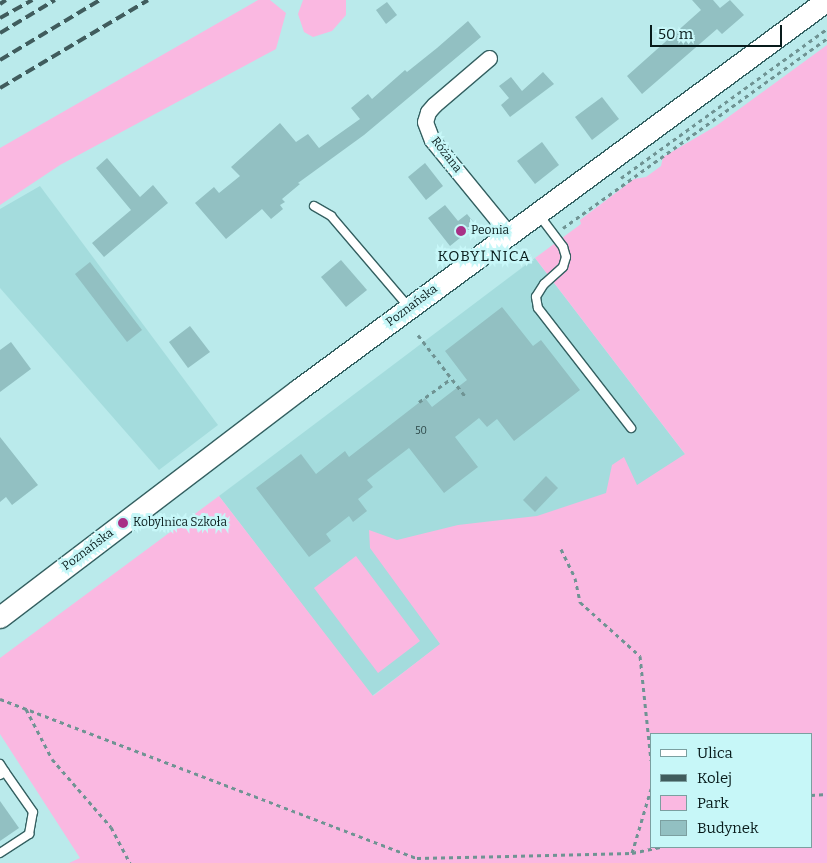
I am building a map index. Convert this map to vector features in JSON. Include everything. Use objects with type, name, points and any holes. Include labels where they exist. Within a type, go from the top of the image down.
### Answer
[{"type":"main road","name":"Poznańska","points":[[0,617],[409,308],[816,5]]},
{"type":"street","name":"Różana","points":[[489,58],[434,105],[428,112],[425,122],[432,140],[509,234]]},
{"type":"lane","points":[[314,206],[331,216],[409,308]]},
{"type":"lane","points":[[537,213],[563,247],[566,257],[564,267],[544,284],[536,297],[538,308],[631,428]]},
{"type":"lane","points":[[0,764],[3,774],[33,812],[30,834],[0,853]]},
{"type":"path","points":[[618,180],[827,29]]},
{"type":"path","points":[[562,221],[563,228],[827,38]]},
{"type":"path","points":[[418,335],[465,396]]},
{"type":"path","points":[[419,402],[451,379]]},
{"type":"path","points":[[561,548],[575,578],[580,602],[640,656],[650,751]]},
{"type":"path","points":[[0,699],[417,858],[632,853],[656,848]]},
{"type":"path","points":[[26,709],[52,759],[111,827],[130,863]]},
{"type":"path","points":[[632,853],[650,793]]},
{"type":"path","points":[[812,795],[827,794]]},
{"type":"path","points":[[417,858],[418,863]]},
{"type":"shaded area","points":[[40,186],[218,425],[159,470],[0,288],[0,209]]},
{"type":"shaded area","points":[[535,258],[688,458],[372,696],[219,496]]},
{"type":"green space","points":[[258,0],[270,0],[286,13],[276,49],[60,165],[0,205],[0,148]]},
{"type":"green space","points":[[303,0],[346,0],[346,15],[332,31],[313,37],[304,32],[298,14]]},
{"type":"green space","points":[[827,45],[827,863],[69,863],[80,858],[0,734],[0,658],[219,496],[373,696],[440,644],[370,548],[369,530],[397,540],[458,525],[537,516],[606,493],[612,465],[624,457],[637,485],[685,454],[535,258],[581,224],[580,220],[634,179],[646,177],[661,166],[663,157],[716,126]]},
{"type":"green space","points":[[356,556],[420,641],[378,673],[314,588]]},
{"type":"building","points":[[692,0],[713,0],[720,8],[730,0],[744,15],[722,34],[717,29],[642,94],[627,76],[701,10]]},
{"type":"building","points":[[387,2],[397,15],[386,24],[376,10]]},
{"type":"building","points":[[468,21],[481,37],[364,135],[298,183],[300,184],[282,199],[285,202],[280,205],[283,209],[271,219],[262,209],[226,239],[195,203],[214,187],[219,193],[240,176],[231,167],[280,123],[296,142],[308,134],[319,148],[360,119],[351,108],[368,94],[372,99],[405,70],[407,72]]},
{"type":"building","points":[[543,72],[554,84],[510,117],[501,105],[509,98],[499,86],[511,77],[522,91]]},
{"type":"building","points":[[602,97],[619,119],[592,140],[575,117]]},
{"type":"building","points":[[542,142],[559,165],[535,184],[517,161]]},
{"type":"building","points":[[107,158],[140,197],[153,185],[168,203],[104,257],[92,243],[131,210],[96,168]]},
{"type":"building","points":[[425,163],[443,186],[426,200],[408,177]]},
{"type":"building","points":[[445,205],[458,221],[467,214],[476,225],[450,246],[428,218]]},
{"type":"building","points":[[341,260],[367,290],[346,307],[321,277]]},
{"type":"building","points":[[90,262],[142,330],[127,342],[75,274]]},
{"type":"building","points":[[502,307],[533,346],[541,340],[580,390],[514,441],[497,419],[487,427],[479,418],[455,437],[478,467],[444,493],[409,448],[367,480],[373,487],[358,499],[367,511],[353,522],[349,516],[326,534],[331,541],[309,557],[256,488],[301,454],[316,474],[345,451],[349,457],[425,398],[432,407],[467,380],[445,351]]},
{"type":"building","points":[[190,326],[210,352],[188,368],[169,342]]},
{"type":"building","points":[[11,342],[31,369],[0,392],[0,350]]},
{"type":"building","points":[[0,437],[38,485],[12,505],[6,497],[0,502]]},
{"type":"building","points":[[546,476],[558,488],[535,512],[523,500]]},
{"type":"building","points":[[0,801],[19,828],[0,841]]},
{"type":"railway","points":[[0,4],[6,0]]},
{"type":"railway","points":[[0,18],[32,0]]},
{"type":"railway","points":[[0,33],[55,0]]},
{"type":"railway","points":[[0,60],[100,0]]},
{"type":"railway","points":[[0,88],[148,0]]},
{"type":"place","name":"Peonia","points":[[461,231]]},
{"type":"place","name":"Kobylnica Szkoła","points":[[123,523]]},
{"type":"district","name":"KOBYLNICA","points":[[484,257]]}]
